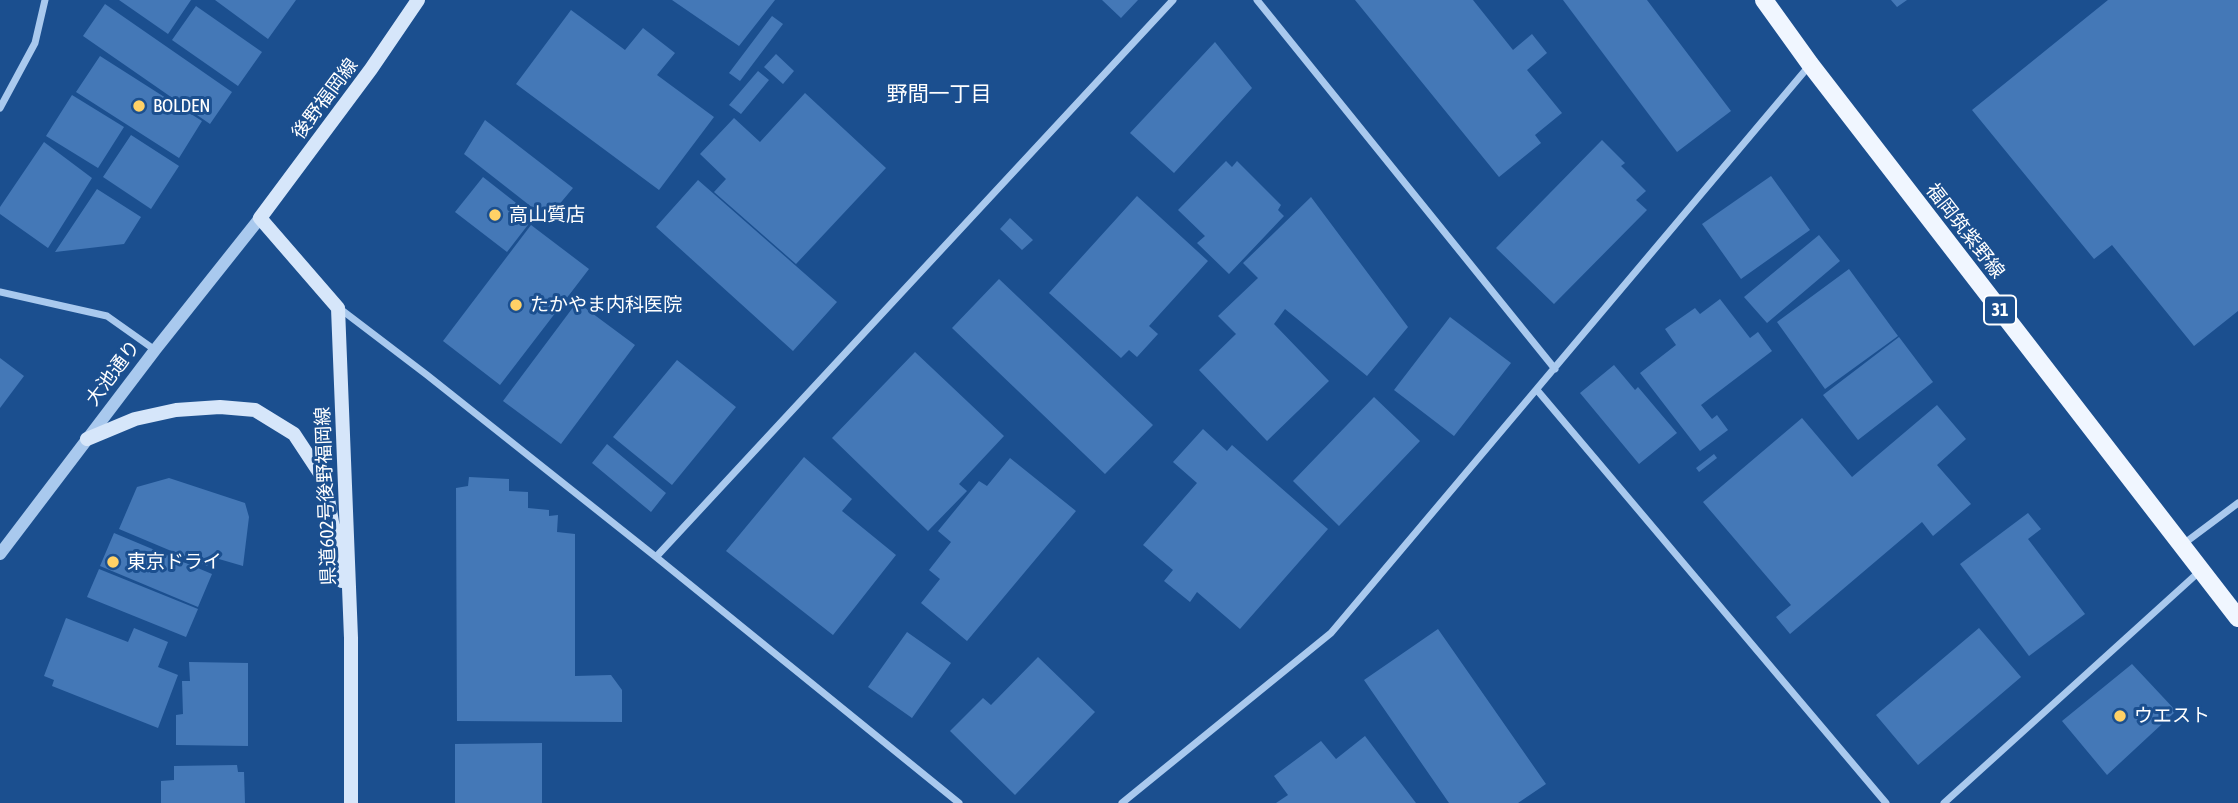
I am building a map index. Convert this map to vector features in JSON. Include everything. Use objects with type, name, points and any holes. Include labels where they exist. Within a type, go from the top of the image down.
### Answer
[{"type":"main road","name":"後野福岡線","points":[[260,218],[371,69],[418,0]]},
{"type":"main road","name":"福岡筑紫野線","points":[[1764,0],[1810,64],[2238,618]]},
{"type":"main road","points":[[260,218],[338,308]]},
{"type":"main road","name":"県道602号後野福岡線","points":[[338,308],[351,638],[351,803]]},
{"type":"main road","points":[[87,439],[135,419],[176,410],[220,407],[255,410],[294,434],[325,481],[351,638]]},
{"type":"street","points":[[0,108],[35,43],[46,0]]},
{"type":"street","points":[[656,557],[1173,0]]},
{"type":"street","points":[[1257,0],[1555,369]]},
{"type":"street","points":[[1122,803],[1331,633],[1810,64]]},
{"type":"street","name":"大池通り","points":[[0,554],[155,350],[260,218]]},
{"type":"street","points":[[0,292],[107,316],[155,350]]},
{"type":"street","points":[[338,308],[438,383],[959,803]]},
{"type":"street","points":[[1537,390],[1886,803]]},
{"type":"street","points":[[2182,546],[2238,503]]},
{"type":"street","points":[[1944,803],[2200,571]]},
{"type":"building","points":[[119,0],[191,0],[168,34]]},
{"type":"building","points":[[215,0],[296,0],[268,39]]},
{"type":"building","points":[[672,0],[775,0],[739,46]]},
{"type":"building","points":[[1102,0],[1138,0],[1121,18]]},
{"type":"building","points":[[1355,0],[1473,0],[1513,50],[1532,34],[1547,53],[1527,70],[1562,113],[1535,135],[1541,143],[1499,177]]},
{"type":"building","points":[[1563,0],[1647,0],[1731,111],[1677,152]]},
{"type":"building","points":[[1891,0],[1907,0],[1897,7]]},
{"type":"building","points":[[2108,0],[2238,0],[2238,311],[2194,346],[2112,245],[2094,259],[1972,110]]},
{"type":"building","points":[[105,4],[232,92],[210,124],[83,36]]},
{"type":"building","points":[[196,6],[262,52],[238,86],[172,40]]},
{"type":"building","points":[[571,10],[625,50],[643,28],[675,53],[657,75],[714,117],[659,190],[516,84]]},
{"type":"building","points":[[772,16],[783,24],[740,81],[729,73]]},
{"type":"building","points":[[1215,42],[1252,88],[1174,173],[1130,133]]},
{"type":"building","points":[[776,54],[794,71],[783,84],[764,67]]},
{"type":"building","name":"BOLDEN","points":[[100,56],[202,121],[179,158],[76,92]]},
{"type":"building","points":[[758,71],[769,80],[741,114],[729,105]]},
{"type":"building","points":[[805,93],[886,168],[796,264],[714,192],[726,179],[700,154],[734,118],[760,142]]},
{"type":"building","points":[[72,95],[124,127],[98,168],[46,136]]},
{"type":"building","points":[[485,120],[573,188],[547,219],[464,154]]},
{"type":"building","points":[[131,135],[179,166],[151,209],[103,177]]},
{"type":"building","points":[[1602,140],[1625,163],[1621,166],[1646,191],[1636,200],[1647,210],[1554,304],[1496,248]]},
{"type":"building","points":[[44,142],[92,178],[48,248],[0,214],[0,207]]},
{"type":"building","points":[[1226,161],[1232,167],[1237,161],[1281,205],[1278,210],[1284,216],[1229,274],[1197,243],[1205,236],[1178,210]]},
{"type":"building","points":[[1771,176],[1810,230],[1741,279],[1702,224]]},
{"type":"building","name":"高山質店","points":[[483,177],[534,217],[507,252],[455,212]]},
{"type":"building","points":[[698,180],[837,302],[793,351],[656,227]]},
{"type":"building","points":[[97,189],[141,217],[124,244],[55,252]]},
{"type":"building","points":[[1137,196],[1208,261],[1149,326],[1158,334],[1137,357],[1129,350],[1121,358],[1049,293]]},
{"type":"building","points":[[1311,197],[1408,327],[1367,376],[1285,309],[1274,324],[1329,381],[1267,441],[1199,370],[1236,334],[1218,316],[1258,278],[1243,263]]},
{"type":"building","points":[[1010,218],[1033,240],[1022,250],[1000,229]]},
{"type":"building","name":"たかやま内科医院","points":[[531,225],[589,269],[500,385],[443,341]]},
{"type":"building","points":[[1819,235],[1840,261],[1767,323],[1744,297]]},
{"type":"building","points":[[1849,269],[1898,336],[1825,389],[1777,322]]},
{"type":"building","points":[[999,279],[1153,425],[1105,474],[952,328]]},
{"type":"building","points":[[1720,299],[1750,338],[1758,332],[1772,351],[1701,405],[1712,419],[1717,415],[1728,430],[1700,451],[1640,373],[1676,345],[1665,329],[1695,308],[1700,314]]},
{"type":"building","points":[[577,302],[635,345],[561,444],[503,401]]},
{"type":"building","points":[[1450,317],[1511,363],[1454,436],[1394,390]]},
{"type":"building","points":[[1899,337],[1933,382],[1858,440],[1823,395]]},
{"type":"building","points":[[915,352],[1004,436],[959,484],[967,491],[928,531],[832,438]]},
{"type":"building","points":[[0,358],[24,376],[0,408]]},
{"type":"building","points":[[677,360],[736,407],[672,485],[613,437]]},
{"type":"building","points":[[1614,365],[1635,390],[1638,387],[1677,433],[1639,464],[1580,393]]},
{"type":"building","points":[[1374,397],[1420,441],[1339,526],[1293,481]]},
{"type":"building","points":[[1937,405],[1966,439],[1937,465],[1971,504],[1933,536],[1922,522],[1790,634],[1776,617],[1791,605],[1703,502],[1802,418],[1852,477]]},
{"type":"building","points":[[1203,429],[1227,451],[1232,445],[1328,529],[1240,629],[1197,592],[1190,602],[1164,581],[1173,570],[1143,545],[1197,483],[1173,462]]},
{"type":"building","points":[[607,444],[666,493],[651,512],[592,463]]},
{"type":"building","points":[[1714,454],[1717,458],[1699,472],[1696,468]]},
{"type":"building","points":[[804,457],[852,499],[842,511],[896,555],[833,635],[726,551]]},
{"type":"building","points":[[1010,458],[1076,511],[967,641],[921,603],[940,579],[929,570],[951,542],[938,531],[979,481],[987,486]]},
{"type":"building","points":[[469,477],[509,479],[509,491],[528,492],[528,508],[549,510],[549,516],[558,515],[557,532],[575,534],[575,676],[611,675],[622,690],[622,722],[457,721],[456,488],[468,486]]},
{"type":"building","points":[[169,478],[245,503],[249,517],[243,566],[212,557],[207,566],[119,529],[137,487]]},
{"type":"building","points":[[2028,513],[2041,529],[2028,539],[2085,614],[2029,656],[1960,564]]},
{"type":"building","points":[[114,533],[212,574],[198,607],[100,566]]},
{"type":"building","points":[[99,569],[198,609],[186,637],[87,597]]},
{"type":"building","points":[[66,618],[128,642],[134,628],[168,642],[158,667],[178,675],[158,728],[52,686],[54,680],[44,676]]},
{"type":"building","points":[[1979,628],[2021,677],[1918,765],[1876,715]]},
{"type":"building","points":[[1438,629],[1546,784],[1518,803],[1449,803],[1364,680]]},
{"type":"building","points":[[907,632],[951,663],[912,718],[868,687]]},
{"type":"building","points":[[1038,657],[1095,712],[1015,795],[950,731],[983,698],[991,705]]},
{"type":"building","points":[[189,662],[248,663],[248,746],[176,745],[176,715],[183,714],[182,681],[190,681]]},
{"type":"building","name":"ウエスト","points":[[2132,664],[2176,711],[2107,775],[2062,721]]},
{"type":"building","points":[[1365,736],[1416,803],[1276,803],[1288,795],[1274,776],[1321,741],[1336,759]]},
{"type":"building","points":[[542,743],[542,803],[455,803],[455,744]]},
{"type":"building","points":[[237,765],[238,772],[244,772],[245,803],[161,803],[161,781],[174,780],[174,766]]},
{"type":"place","name":"BOLDEN","points":[[139,106]]},
{"type":"place","name":"高山質店","points":[[495,215]]},
{"type":"place","name":"たかやま内科医院","points":[[516,305]]},
{"type":"place","name":"東京ドライ","points":[[113,562]]},
{"type":"place","name":"ウエスト","points":[[2120,716]]},
{"type":"district","name":"野間一丁目","points":[[939,94]]}]
